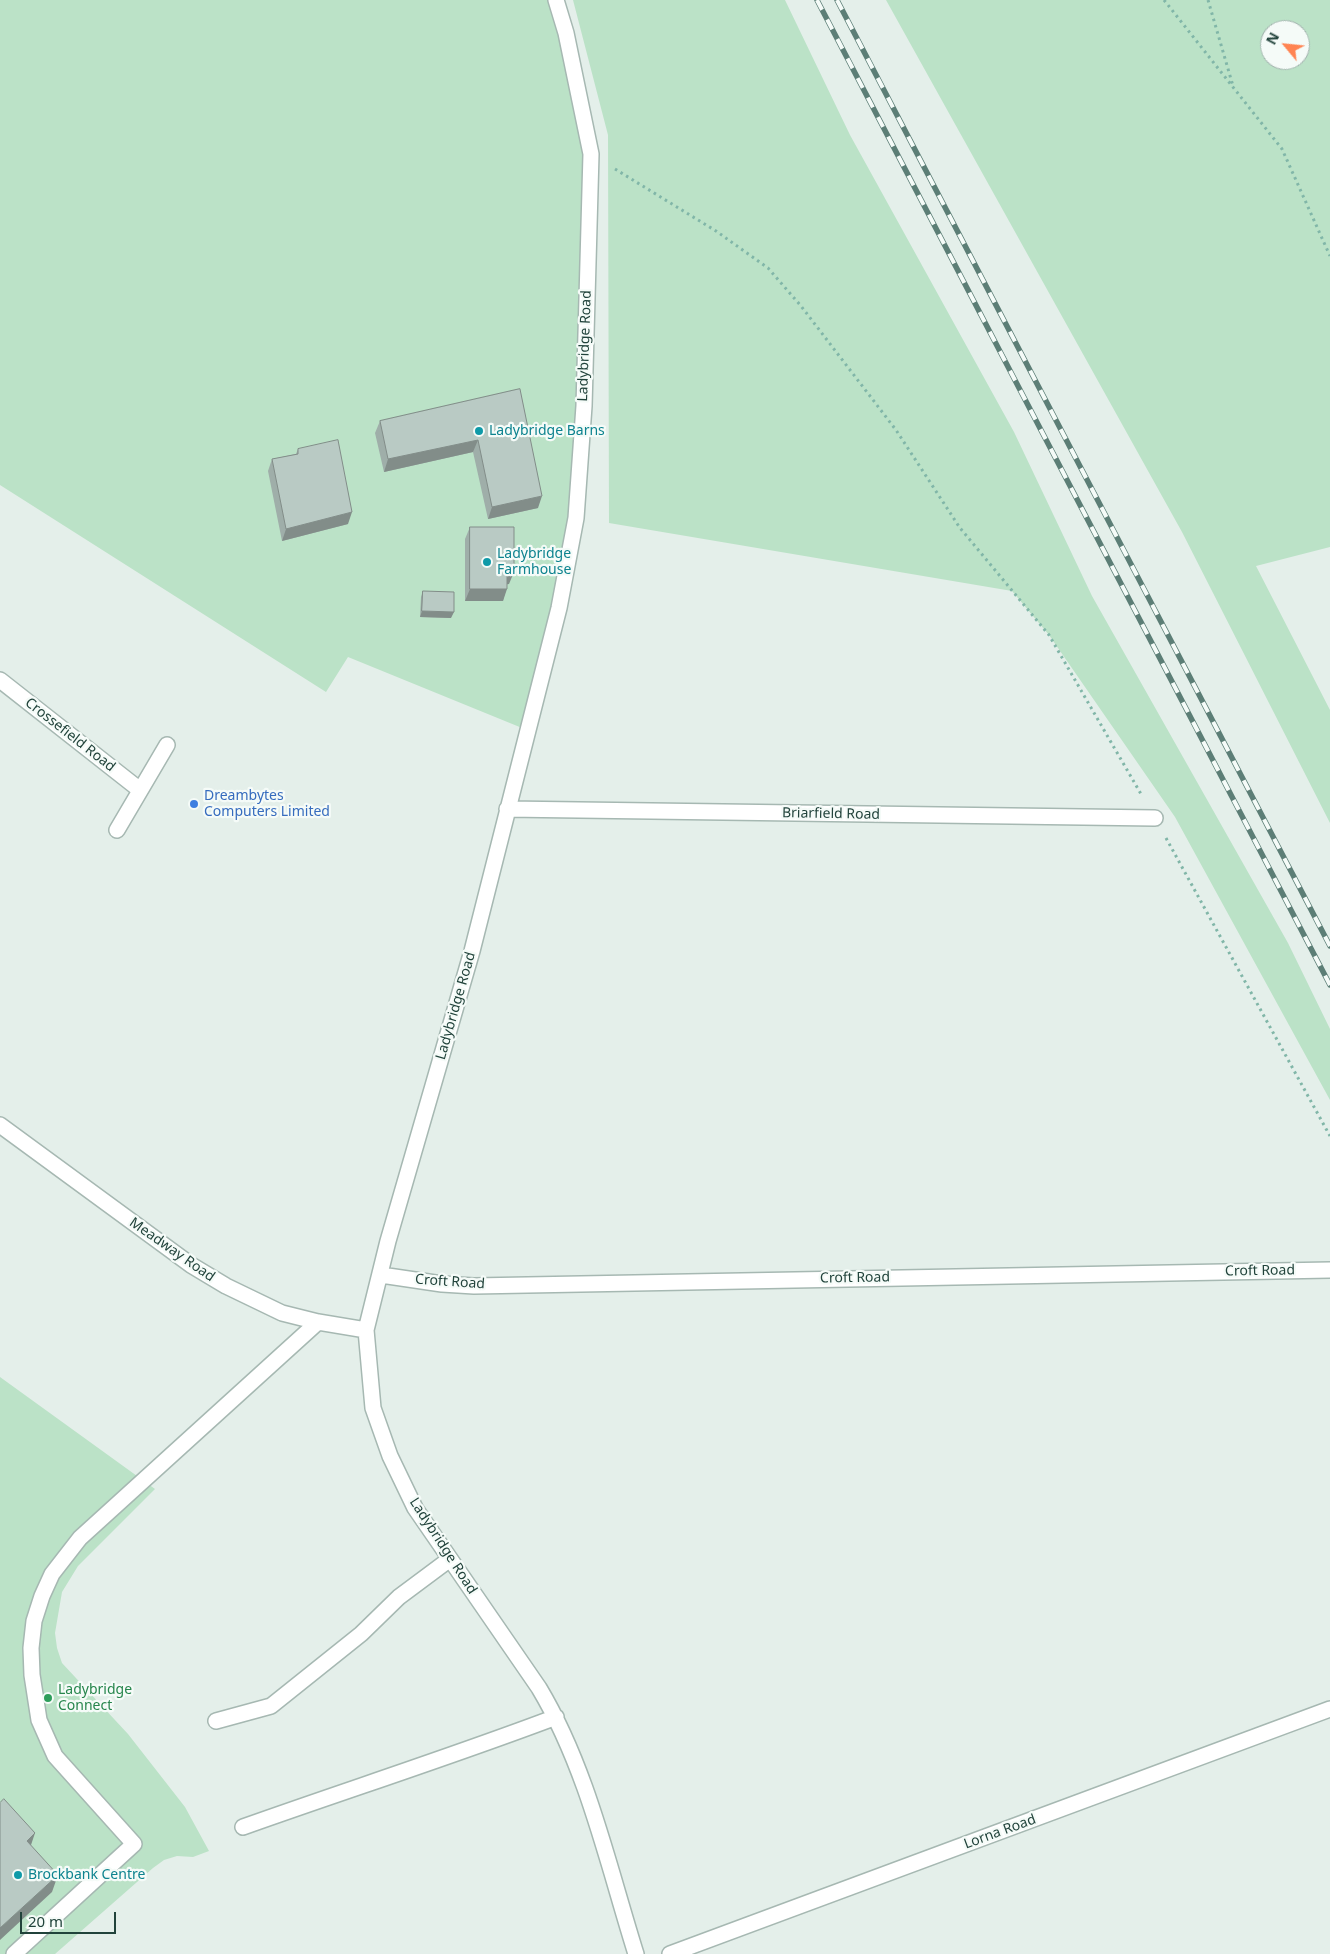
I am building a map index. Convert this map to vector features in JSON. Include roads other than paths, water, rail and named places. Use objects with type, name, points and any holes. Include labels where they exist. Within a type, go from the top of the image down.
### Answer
[{"type":"street","name":"Ladybridge Road","points":[[556,0],[566,34],[591,154],[584,406],[576,518],[559,608],[472,950],[388,1241],[366,1330],[373,1408],[390,1456],[415,1508],[539,1688],[556,1717],[582,1775],[636,1954]]},
{"type":"street","name":"Crossefield Road","points":[[0,680],[140,790]]},
{"type":"street","points":[[117,830],[167,745]]},
{"type":"street","name":"Briarfield Road","points":[[507,809],[1156,818]]},
{"type":"street","name":"Meadway Road","points":[[0,1125],[191,1265],[257,1302],[282,1313],[318,1322],[366,1330]]},
{"type":"street","name":"Croft Road","points":[[381,1275],[442,1284],[474,1286],[1330,1270]]},
{"type":"street","points":[[14,1954],[134,1844],[55,1756],[39,1720],[32,1675],[31,1648],[34,1621],[52,1574],[80,1538],[318,1322]]},
{"type":"street","points":[[216,1721],[271,1706],[361,1634],[399,1597],[450,1559]]},
{"type":"street","name":"Lorna Road","points":[[670,1954],[1330,1709]]},
{"type":"street","points":[[243,1827],[556,1717]]},
{"type":"railway","points":[[817,0],[1330,985]]},
{"type":"railway","points":[[837,0],[1330,946]]},
{"type":"place","name":"Ladybridge Barns","points":[[479,431]]},
{"type":"place","name":"Ladybridge Farmhouse","points":[[487,562]]},
{"type":"place","name":"Dreambytes Computers Limited","points":[[194,804]]},
{"type":"place","name":"Ladybridge Connect","points":[[48,1698]]},
{"type":"place","name":"Brockbank Centre","points":[[18,1875]]}]
